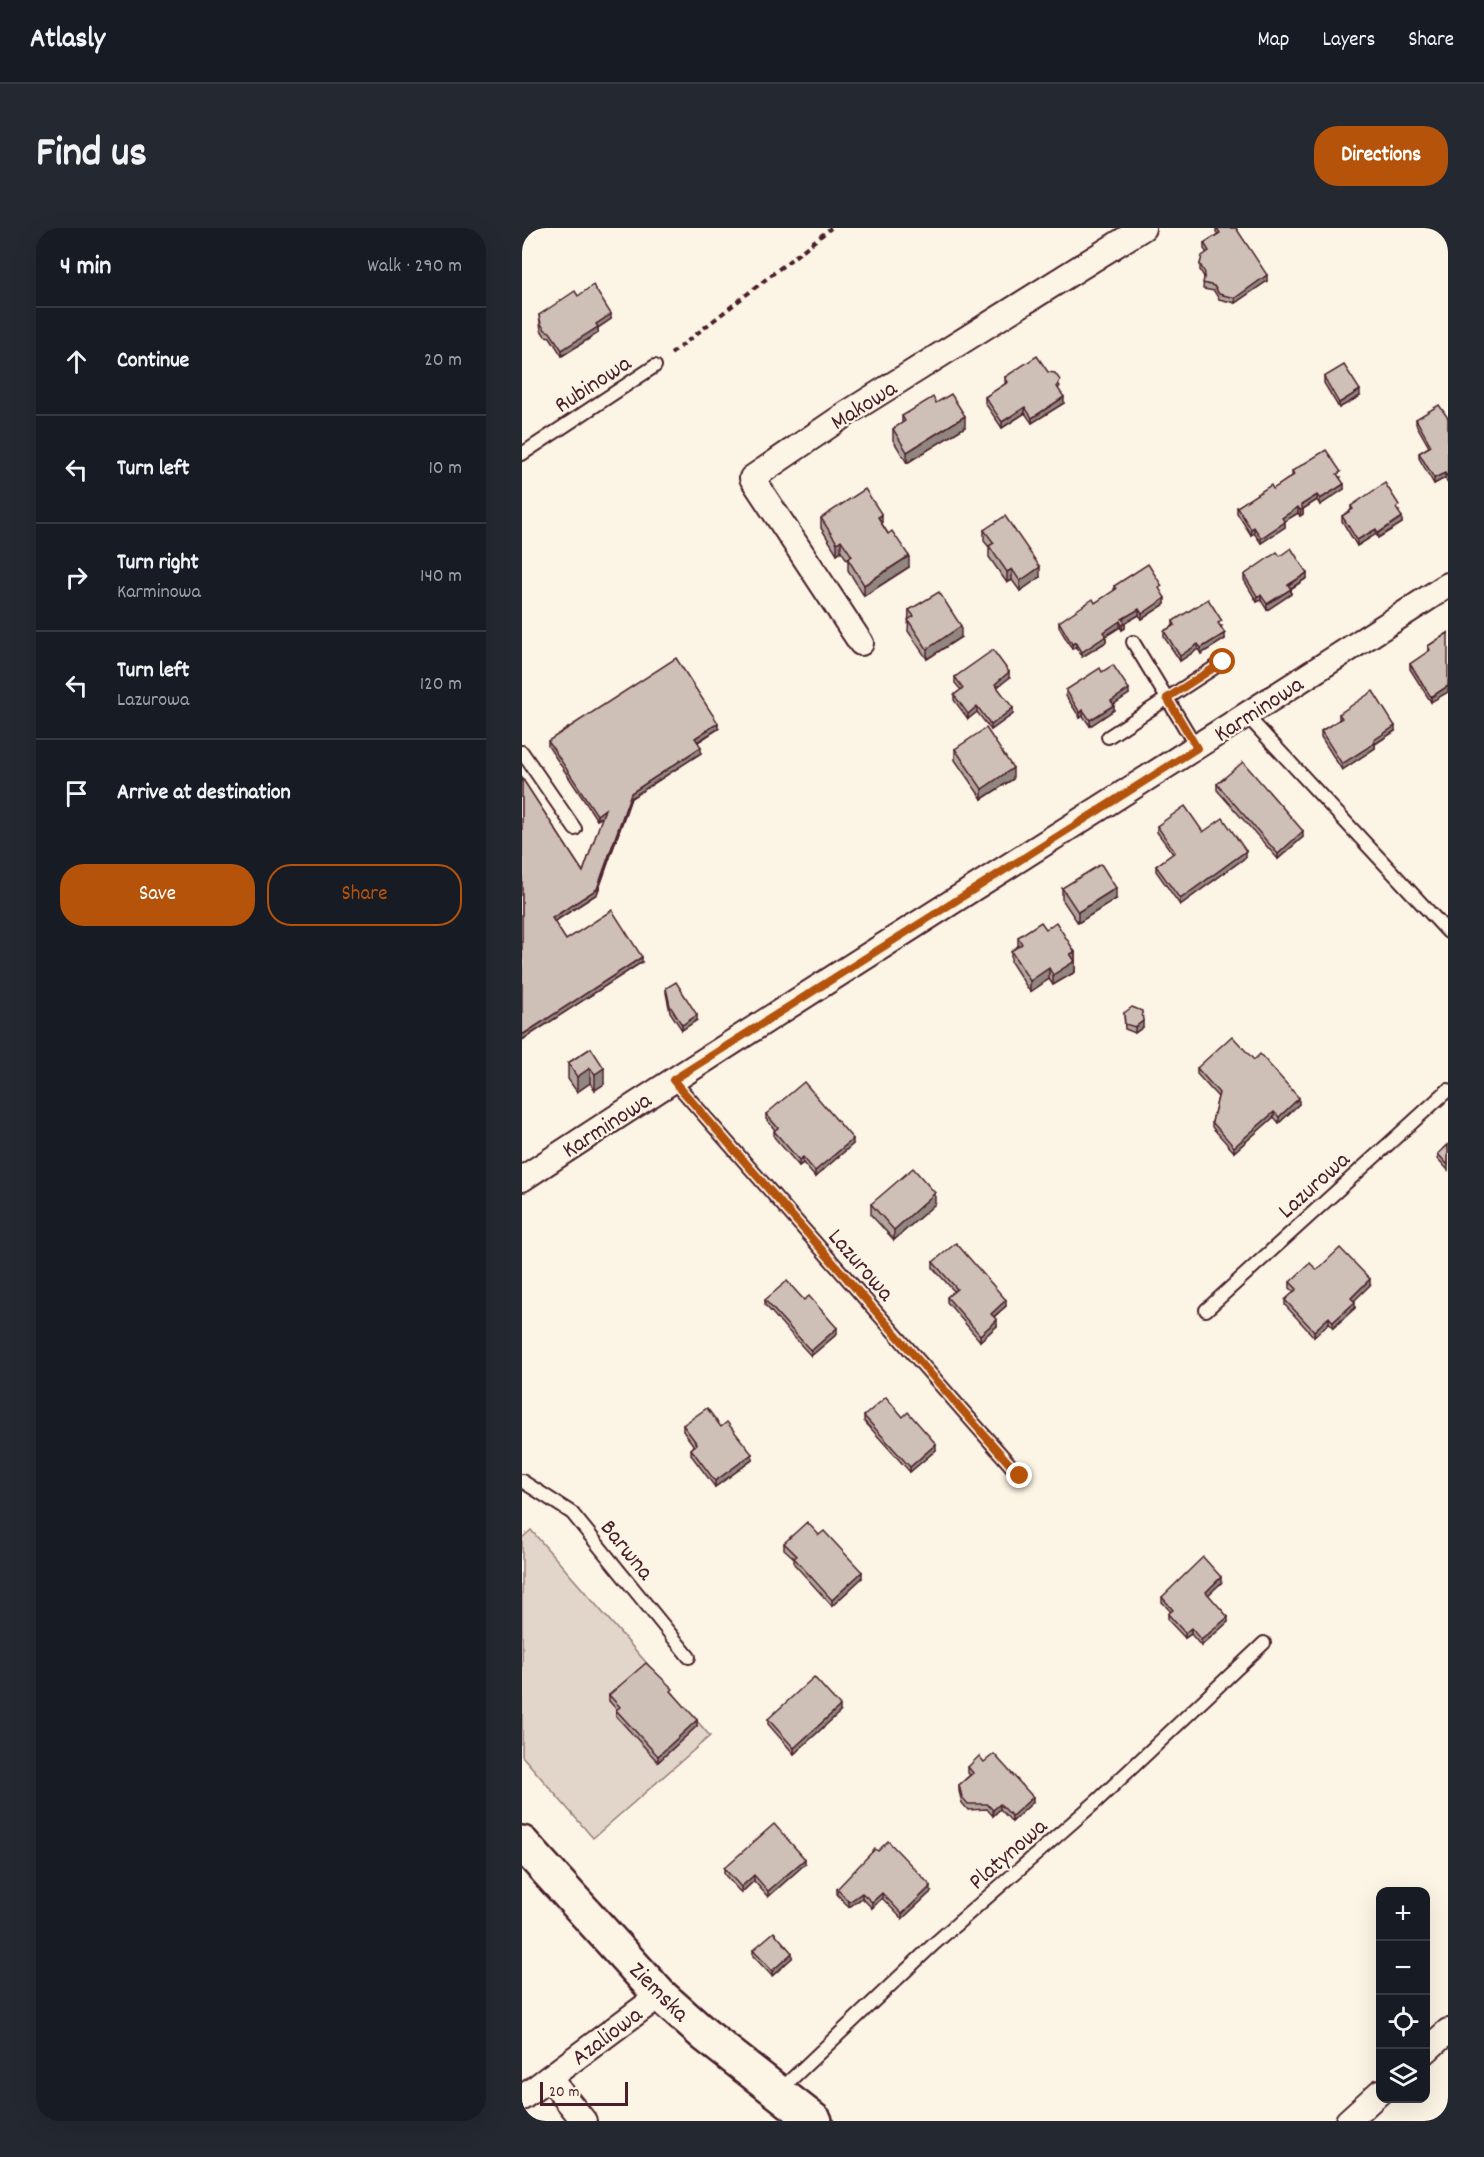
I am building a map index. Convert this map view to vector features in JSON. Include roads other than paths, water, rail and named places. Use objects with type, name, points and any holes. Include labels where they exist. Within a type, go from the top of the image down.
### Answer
[{"type":"street","name":"Makowa","points":[[861,643],[752,478],[849,412],[1143,228]]},
{"type":"street","name":"Karminowa","points":[[522,1179],[673,1080],[1246,717],[1448,585]]},
{"type":"street","name":"Ziemska","points":[[522,1843],[660,1995],[777,2094],[815,2121]]},
{"type":"street","name":"Azaliowa","points":[[522,2098],[660,1995]]},
{"type":"street","points":[[1427,2049],[1448,2031]]},
{"type":"street","points":[[549,2078],[584,2121]]},
{"type":"street","points":[[1348,2121],[1376,2096]]},
{"type":"lane","name":"Rubinowa","points":[[522,454],[655,366]]},
{"type":"lane","points":[[1133,642],[1197,748]]},
{"type":"lane","points":[[1108,737],[1223,662]]},
{"type":"lane","points":[[1246,717],[1448,932]]},
{"type":"lane","points":[[522,753],[574,830]]},
{"type":"lane","name":"Lazurowa","points":[[673,1080],[1020,1476]]},
{"type":"lane","name":"Lazurowa","points":[[1206,1310],[1448,1090]]},
{"type":"lane","name":"Barwna","points":[[522,1481],[572,1513],[689,1657]]},
{"type":"lane","name":"Platynowa","points":[[777,2094],[934,1944],[1098,1800],[1264,1643]]}]
